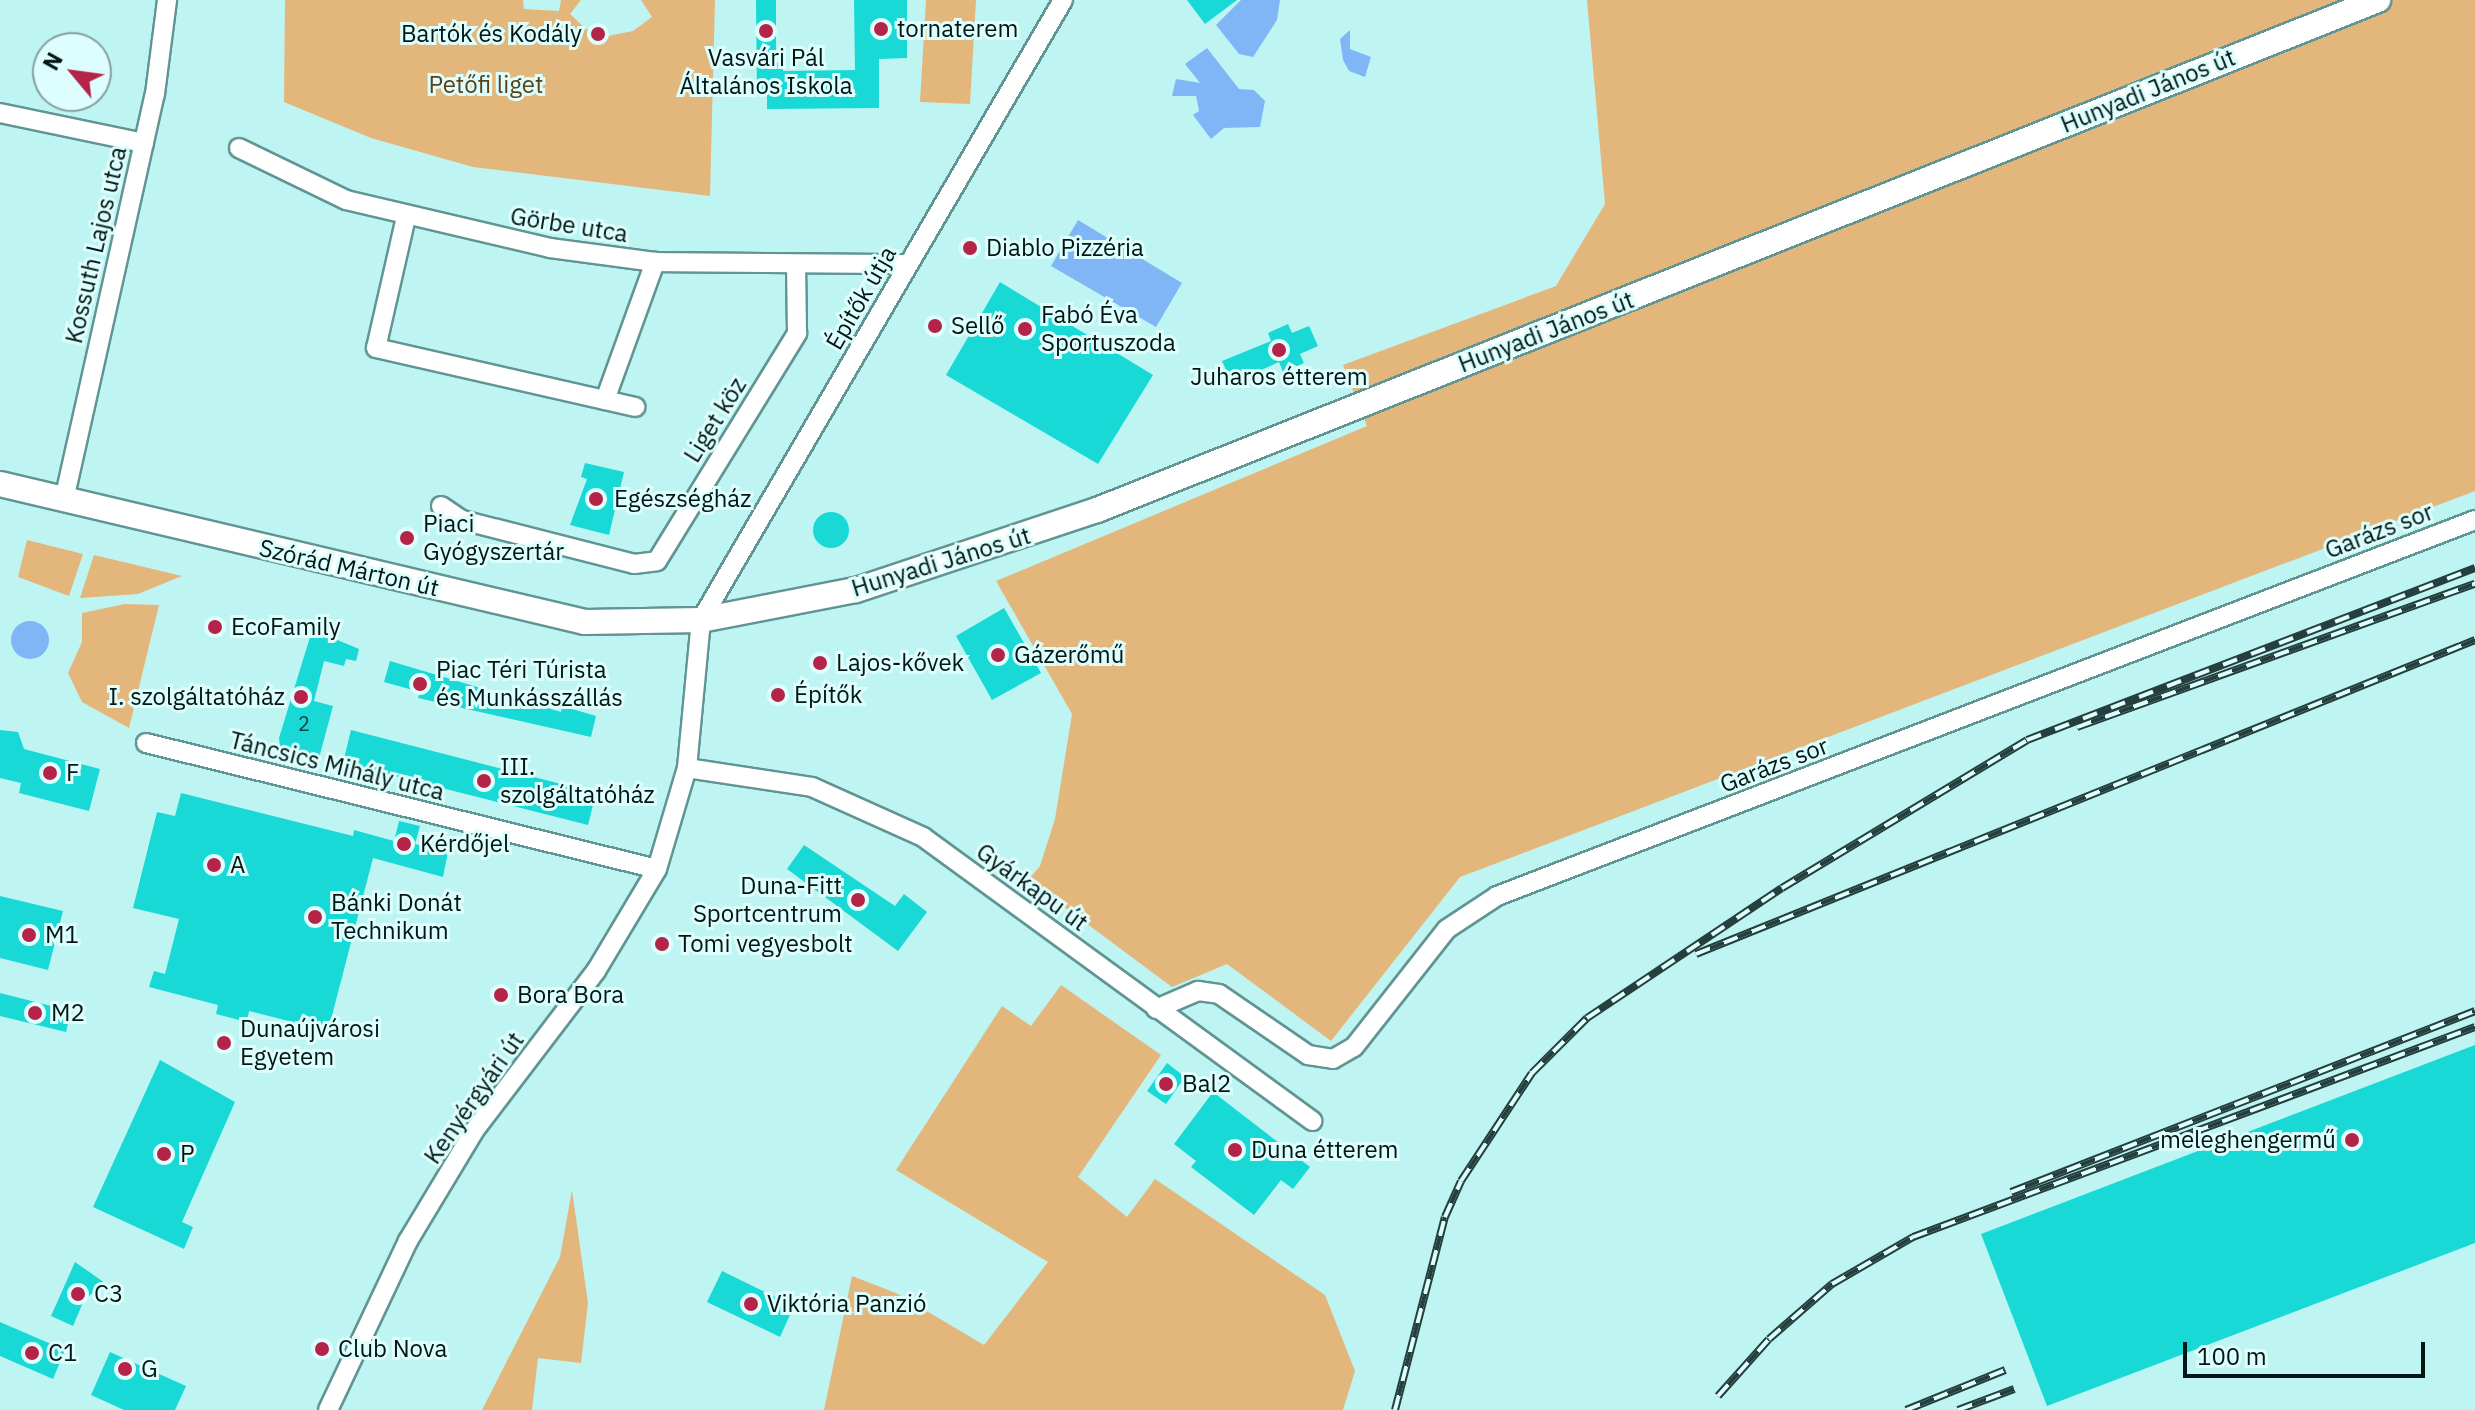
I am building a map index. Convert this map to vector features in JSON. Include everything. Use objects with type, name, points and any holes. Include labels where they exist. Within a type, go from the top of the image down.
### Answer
[{"type":"street","name":"Kossuth Lajos utca","points":[[64,500],[144,143],[167,0]]},
{"type":"street","name":"Építők útja","points":[[701,620],[1063,0]]},
{"type":"street","name":"Hunyadi János út","points":[[701,620],[869,587],[1007,544],[2378,0]]},
{"type":"street","points":[[0,113],[144,143]]},
{"type":"street","name":"Görbe utca","points":[[239,148],[305,184],[406,217],[550,248],[655,262],[908,264]]},
{"type":"street","points":[[406,217],[376,348],[635,407]]},
{"type":"street","points":[[605,400],[655,262]]},
{"type":"street","name":"Liget köz","points":[[441,506],[462,520],[634,564],[657,561],[797,333],[796,264]]},
{"type":"street","name":"Szórád Márton út","points":[[0,484],[544,615],[616,625],[701,620]]},
{"type":"street","name":"Garázs sor","points":[[1156,1009],[1198,991],[1219,994],[1308,1055],[1333,1059],[1354,1047],[1447,929],[1497,896],[2475,520]]},
{"type":"street","name":"Kenyérgyári út","points":[[328,1410],[408,1241],[474,1131],[596,971],[657,869],[687,768],[701,620]]},
{"type":"street","name":"Táncsics Mihály utca","points":[[146,743],[657,869]]},
{"type":"street","name":"Gyárkapu út","points":[[687,768],[812,787],[874,811],[923,837],[1313,1121]]},
{"type":"green space","name":"Petőfi liget","points":[[285,0],[523,0],[524,9],[559,11],[561,0],[581,0],[570,14],[586,29],[608,36],[633,31],[652,17],[641,0],[715,0],[710,196],[473,167],[371,138],[284,102]]},
{"type":"green space","points":[[926,0],[976,0],[970,104],[920,102]]},
{"type":"green space","points":[[1587,0],[2475,0],[2475,491],[1460,877],[1331,1041],[1227,964],[1172,987],[1028,880],[1040,866],[1055,819],[1072,714],[996,581],[1367,426],[1343,365],[1556,286],[1605,204]]},
{"type":"green space","points":[[27,540],[83,554],[69,596],[18,577]]},
{"type":"green space","points":[[94,555],[182,576],[138,594],[80,598]]},
{"type":"green space","points":[[125,604],[159,605],[129,728],[82,702],[68,673],[82,642],[82,613]]},
{"type":"green space","points":[[1061,985],[1161,1055],[1078,1177],[1127,1217],[1155,1179],[1325,1295],[1355,1371],[1343,1410],[824,1410],[852,1276],[896,1293],[984,1345],[1048,1262],[896,1170],[1002,1006],[1031,1026]]},
{"type":"green space","points":[[572,1190],[588,1303],[581,1363],[538,1358],[532,1410],[482,1410],[560,1257]]},
{"type":"water","points":[[1241,0],[1280,0],[1277,20],[1253,57],[1239,54],[1216,25]]},
{"type":"water","points":[[1350,30],[1350,49],[1371,57],[1365,77],[1349,71],[1343,60],[1340,39]]},
{"type":"water","points":[[1207,48],[1239,89],[1254,90],[1265,101],[1260,127],[1224,128],[1211,139],[1193,115],[1199,111],[1196,96],[1172,96],[1176,79],[1200,83],[1185,64]]},
{"type":"water","points":[[1078,220],[1182,283],[1156,327],[1051,266]]},
{"type":"water","points":[[30,621],[43,627],[49,640],[43,653],[30,659],[17,653],[11,640],[17,627]]},
{"type":"building","name":"Vasvári Pál Általános Iskola","points":[[756,0],[776,0],[776,63],[783,62],[783,71],[855,70],[854,0],[907,0],[907,58],[879,59],[879,108],[767,109],[767,96],[757,96]]},
{"type":"building","points":[[1187,0],[1237,0],[1205,24]]},
{"type":"building","name":"Fabó Éva Sportuszoda","points":[[1000,282],[1153,375],[1098,464],[946,375]]},
{"type":"building","name":"Juharos étterem","points":[[1288,324],[1292,333],[1309,326],[1318,346],[1300,354],[1304,363],[1283,372],[1279,362],[1232,383],[1222,361],[1271,341],[1268,333]]},
{"type":"building","name":"Egészségház","points":[[585,463],[624,472],[609,535],[570,525],[587,479],[581,477]]},
{"type":"building","points":[[831,512],[844,517],[849,530],[844,543],[831,548],[818,543],[813,530],[818,517]]},
{"type":"building","name":"Gázerőmű","points":[[1004,608],[1041,673],[992,700],[956,636]]},
{"type":"building","name":"I. szolgáltatóház","points":[[328,636],[359,649],[356,661],[346,659],[344,666],[324,661],[314,701],[333,706],[319,758],[280,747],[279,738],[310,637]]},
{"type":"building","points":[[390,661],[561,712],[562,706],[596,716],[591,737],[418,698],[420,692],[384,682]]},
{"type":"building","name":"F","points":[[0,730],[18,732],[24,749],[100,769],[89,811],[19,793],[21,783],[0,778]]},
{"type":"building","name":"III. szolgáltatóház","points":[[351,730],[596,793],[588,825],[343,763]]},
{"type":"building","points":[[181,793],[353,836],[354,830],[394,841],[399,821],[420,826],[415,844],[448,852],[443,877],[373,858],[328,1031],[249,1011],[247,1022],[216,1014],[218,1005],[149,987],[154,971],[165,974],[179,919],[133,908],[157,812],[175,816]]},
{"type":"building","name":"Duna-Fitt Sportcentrum","points":[[804,845],[895,906],[904,894],[927,912],[898,951],[787,869]]},
{"type":"building","name":"M1","points":[[0,896],[63,911],[48,970],[0,958]]},
{"type":"building","name":"M2","points":[[0,993],[71,1011],[66,1032],[0,1016]]},
{"type":"building","name":"meleghengermű","points":[[2475,1045],[2475,1243],[2047,1406],[1981,1234]]},
{"type":"building","name":"P","points":[[160,1060],[235,1102],[182,1222],[193,1227],[184,1249],[93,1207]]},
{"type":"building","name":"Bal2","points":[[1167,1063],[1185,1077],[1166,1104],[1147,1091]]},
{"type":"building","name":"Duna étterem","points":[[1213,1092],[1310,1167],[1293,1189],[1281,1180],[1254,1215],[1191,1167],[1196,1161],[1174,1144]]},
{"type":"building","name":"C3","points":[[75,1262],[105,1283],[84,1300],[73,1326],[51,1316]]},
{"type":"building","name":"Viktória Panzió","points":[[722,1271],[794,1306],[780,1337],[707,1302]]},
{"type":"building","name":"C1","points":[[0,1322],[65,1350],[53,1379],[0,1356]]},
{"type":"building","name":"G","points":[[110,1352],[186,1386],[175,1410],[124,1410],[91,1395]]},
{"type":"railway","points":[[1395,1410],[1445,1217],[1461,1181],[1532,1073],[1587,1018],[1782,888],[2027,740],[2475,568]]},
{"type":"railway","points":[[2077,727],[2475,584]]},
{"type":"railway","points":[[1696,954],[2475,640]]},
{"type":"railway","points":[[2011,1192],[2475,1011]]},
{"type":"railway","points":[[1718,1396],[1769,1339],[1832,1284],[1913,1237],[2475,1027]]},
{"type":"railway","points":[[1906,1410],[2005,1370]]},
{"type":"railway","points":[[1958,1410],[2014,1389]]},
{"type":"place","name":"tornaterem","points":[[881,29]]},
{"type":"place","name":"Vasvári Pál Általános Iskola","points":[[766,31]]},
{"type":"place","name":"Bartók és Kodály","points":[[598,34]]},
{"type":"place","name":"Diablo Pizzéria","points":[[970,248]]},
{"type":"place","name":"Sellő","points":[[935,326]]},
{"type":"place","name":"Fabó Éva Sportuszoda","points":[[1025,329]]},
{"type":"place","name":"Juharos étterem","points":[[1279,350]]},
{"type":"place","name":"Egészségház","points":[[596,499]]},
{"type":"place","name":"Piaci Gyógyszertár","points":[[407,538]]},
{"type":"place","name":"EcoFamily","points":[[215,627]]},
{"type":"place","name":"Gázerőmű","points":[[998,655]]},
{"type":"place","name":"Lajos-kővek","points":[[820,663]]},
{"type":"place","name":"Piac Téri Túrista és Munkásszállás","points":[[420,684]]},
{"type":"place","name":"Építők","points":[[778,695]]},
{"type":"place","name":"I. szolgáltatóház","points":[[301,697]]},
{"type":"place","name":"F","points":[[50,773]]},
{"type":"place","name":"III. szolgáltatóház","points":[[484,781]]},
{"type":"place","name":"Kérdőjel","points":[[404,844]]},
{"type":"place","name":"A","points":[[214,865]]},
{"type":"place","name":"Duna-Fitt Sportcentrum","points":[[858,900]]},
{"type":"place","name":"Bánki Donát Technikum","points":[[315,917]]},
{"type":"place","name":"M1","points":[[29,935]]},
{"type":"place","name":"Tomi vegyesbolt","points":[[662,944]]},
{"type":"place","name":"Bora Bora","points":[[501,995]]},
{"type":"place","name":"M2","points":[[35,1013]]},
{"type":"place","name":"Dunaújvárosi Egyetem","points":[[224,1043]]},
{"type":"place","name":"Bal2","points":[[1166,1084]]},
{"type":"place","name":"meleghengermű","points":[[2352,1140]]},
{"type":"place","name":"Duna étterem","points":[[1235,1150]]},
{"type":"place","name":"P","points":[[164,1154]]},
{"type":"place","name":"C3","points":[[78,1294]]},
{"type":"place","name":"Viktória Panzió","points":[[751,1304]]},
{"type":"place","name":"Club Nova","points":[[322,1349]]},
{"type":"place","name":"C1","points":[[32,1353]]},
{"type":"place","name":"G","points":[[125,1369]]}]
